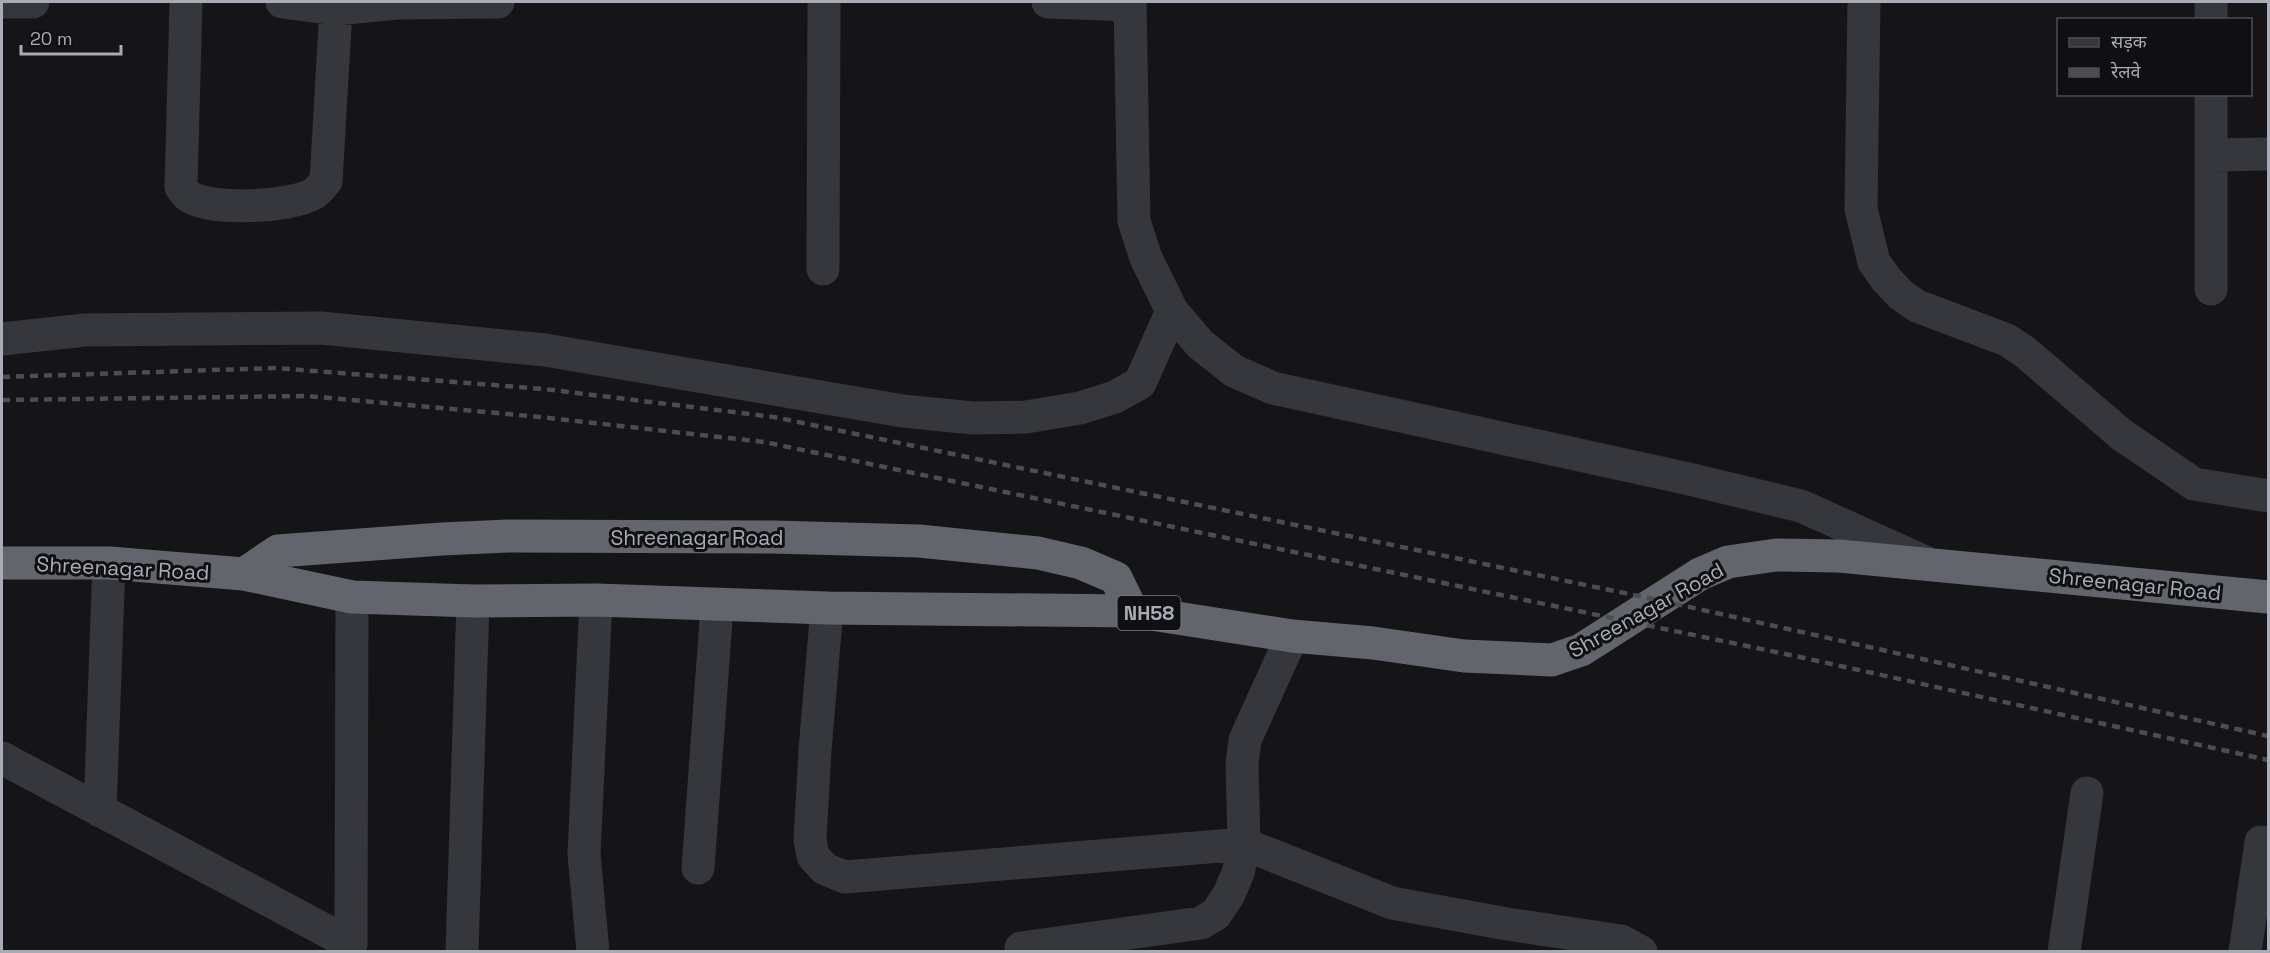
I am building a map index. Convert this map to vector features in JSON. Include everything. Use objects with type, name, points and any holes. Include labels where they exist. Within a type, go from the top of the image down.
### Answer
[{"type":"highway","name":"Shreenagar Road","points":[[244,574],[278,551],[442,539],[508,536],[773,537],[908,541],[1038,553],[1081,563],[1116,578],[1132,611]]},
{"type":"highway","name":"Shreenagar Road","points":[[2,563],[109,563],[244,574],[352,597],[473,601],[596,600],[717,606],[827,608],[1132,611],[1292,636],[1373,643],[1464,656],[1552,660],[1581,650],[1700,574],[1728,562],[1776,555],[1839,556],[2268,597]]},
{"type":"street","points":[[2,2],[33,2]]},
{"type":"street","points":[[186,2],[181,187],[189,197],[204,202],[233,206],[276,204],[298,200],[315,193],[326,181],[336,9]]},
{"type":"street","points":[[282,2],[336,9],[397,2],[498,2]]},
{"type":"street","points":[[824,2],[824,269]]},
{"type":"street","points":[[1048,2],[1130,3],[1134,221],[1146,258],[1172,311],[1200,344],[1234,371],[1274,388],[1689,479],[1801,506],[1931,565]]},
{"type":"street","points":[[1863,2],[1861,209],[1874,262],[1886,279],[1900,295],[1917,306],[2007,340],[2025,352],[2122,435],[2194,484],[2268,496]]},
{"type":"street","points":[[2211,2],[2211,18]]},
{"type":"street","points":[[2211,96],[2211,289]]},
{"type":"street","points":[[2211,155],[2268,153]]},
{"type":"street","points":[[2,339],[85,330],[321,328],[545,350],[903,411],[973,418],[1026,417],[1080,408],[1115,397],[1140,383],[1172,311]]},
{"type":"street","points":[[100,811],[109,563]]},
{"type":"street","points":[[2,758],[350,948],[352,597]]},
{"type":"street","points":[[593,951],[584,854],[596,600]]},
{"type":"street","points":[[462,951],[473,601]]},
{"type":"street","points":[[698,868],[717,606]]},
{"type":"street","points":[[827,608],[810,840],[813,856],[825,869],[845,877],[1244,844],[1392,903],[1507,924],[1620,941],[1641,951]]},
{"type":"street","points":[[1021,948],[1201,924],[1216,914],[1229,894],[1238,873],[1244,844],[1242,764],[1245,740],[1292,636]]},
{"type":"street","points":[[2064,951],[2087,793]]},
{"type":"street","points":[[2245,951],[2261,842]]},
{"type":"railway","points":[[2,377],[276,368],[544,389],[774,417],[1658,600],[2268,736]]},
{"type":"railway","points":[[2,400],[307,396],[540,417],[764,442],[1795,656],[2268,760]]}]
